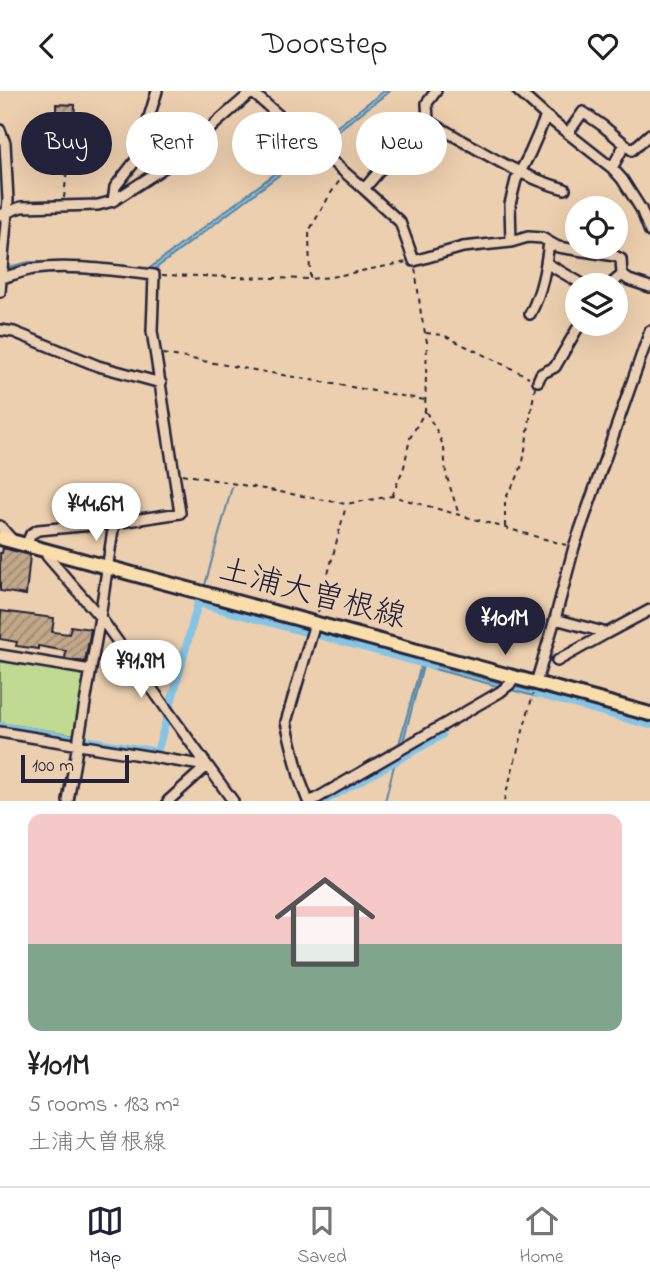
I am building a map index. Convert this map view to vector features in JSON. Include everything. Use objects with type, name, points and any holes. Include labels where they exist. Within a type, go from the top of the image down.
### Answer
[{"type":"main road","name":"土浦大曽根線","points":[[0,538],[650,714]]},
{"type":"street","points":[[113,201],[115,187],[136,160],[158,91]]},
{"type":"street","points":[[428,112],[427,103],[436,91]]},
{"type":"street","points":[[518,91],[612,168],[641,209],[650,232]]},
{"type":"street","points":[[3,213],[21,207],[98,205],[113,201],[182,156],[252,92],[400,222],[414,261],[463,247],[542,237],[558,247],[615,256],[621,259],[622,273]]},
{"type":"street","points":[[568,133],[583,112],[632,150],[650,134]]},
{"type":"street","points":[[511,242],[510,204],[516,180],[546,116]]},
{"type":"street","points":[[0,131],[5,143],[8,200],[3,213],[0,292]]},
{"type":"street","points":[[447,132],[544,184],[565,189]]},
{"type":"street","points":[[612,168],[625,144]]},
{"type":"street","points":[[364,189],[376,175]]},
{"type":"street","points":[[530,314],[537,301],[549,242]]},
{"type":"street","points":[[546,264],[565,274]]},
{"type":"street","points":[[0,526],[20,544],[38,530],[180,513],[152,331],[154,275],[57,268],[29,270],[2,278]]},
{"type":"street","points":[[628,279],[650,287]]},
{"type":"street","points":[[0,330],[14,332],[98,366],[161,383]]},
{"type":"street","points":[[536,683],[573,547],[650,331]]},
{"type":"street","points":[[538,381],[541,374],[555,367],[573,336]]},
{"type":"street","points":[[68,801],[114,523]]},
{"type":"street","points":[[47,556],[100,617],[233,801]]},
{"type":"street","points":[[557,661],[605,632],[650,610]]},
{"type":"street","points":[[555,619],[605,632]]},
{"type":"street","points":[[314,623],[286,722],[300,780],[310,801],[500,692],[510,684],[513,677]]},
{"type":"street","points":[[0,655],[91,670]]},
{"type":"street","points":[[0,732],[206,766]]},
{"type":"street","points":[[168,801],[206,766]]},
{"type":"path","points":[[310,279],[309,231],[346,173]]},
{"type":"path","points":[[63,206],[66,175]]},
{"type":"path","points":[[154,275],[310,279],[414,261],[427,342],[425,411],[410,438],[404,467],[392,496]]},
{"type":"path","points":[[425,333],[443,335],[538,381],[523,462],[505,499],[505,528]]},
{"type":"path","points":[[155,353],[425,400]]},
{"type":"path","points":[[425,411],[444,448],[446,474],[458,515]]},
{"type":"path","points":[[174,473],[346,504],[392,496],[573,547]]},
{"type":"path","points":[[314,623],[346,504]]},
{"type":"path","points":[[504,801],[536,683]]},
{"type":"green space","points":[[0,659],[88,673],[76,735],[0,723]]},
{"type":"water","points":[[384,91],[390,91],[362,112],[356,112]]},
{"type":"water","points":[[356,112],[356,117],[342,127],[342,123]]},
{"type":"water","points":[[273,175],[279,175],[151,272],[29,266],[7,270],[9,267],[29,262],[150,268]]},
{"type":"water","points":[[423,662],[538,693],[537,697],[423,666],[398,761],[394,762]]},
{"type":"building","points":[[56,104],[75,105],[75,112],[56,112]]},
{"type":"building","points":[[3,548],[30,555],[26,595],[0,591],[0,553]]},
{"type":"building","points":[[1,611],[54,618],[52,632],[69,634],[71,626],[91,629],[85,662],[65,659],[66,651],[38,646],[38,649],[16,646],[17,642],[0,639]]},
{"type":"waterway","points":[[10,268],[8,269],[11,216]]},
{"type":"waterway","points":[[205,585],[232,487]]},
{"type":"waterway","points":[[170,707],[198,603],[309,633]]},
{"type":"waterway","points":[[315,634],[432,666]]},
{"type":"waterway","points":[[537,694],[650,725]]},
{"type":"waterway","points":[[0,726],[157,752],[167,717]]},
{"type":"waterway","points":[[324,801],[442,735]]},
{"type":"waterway","points":[[339,779],[398,744]]},
{"type":"waterway","points":[[385,801],[395,762]]}]
